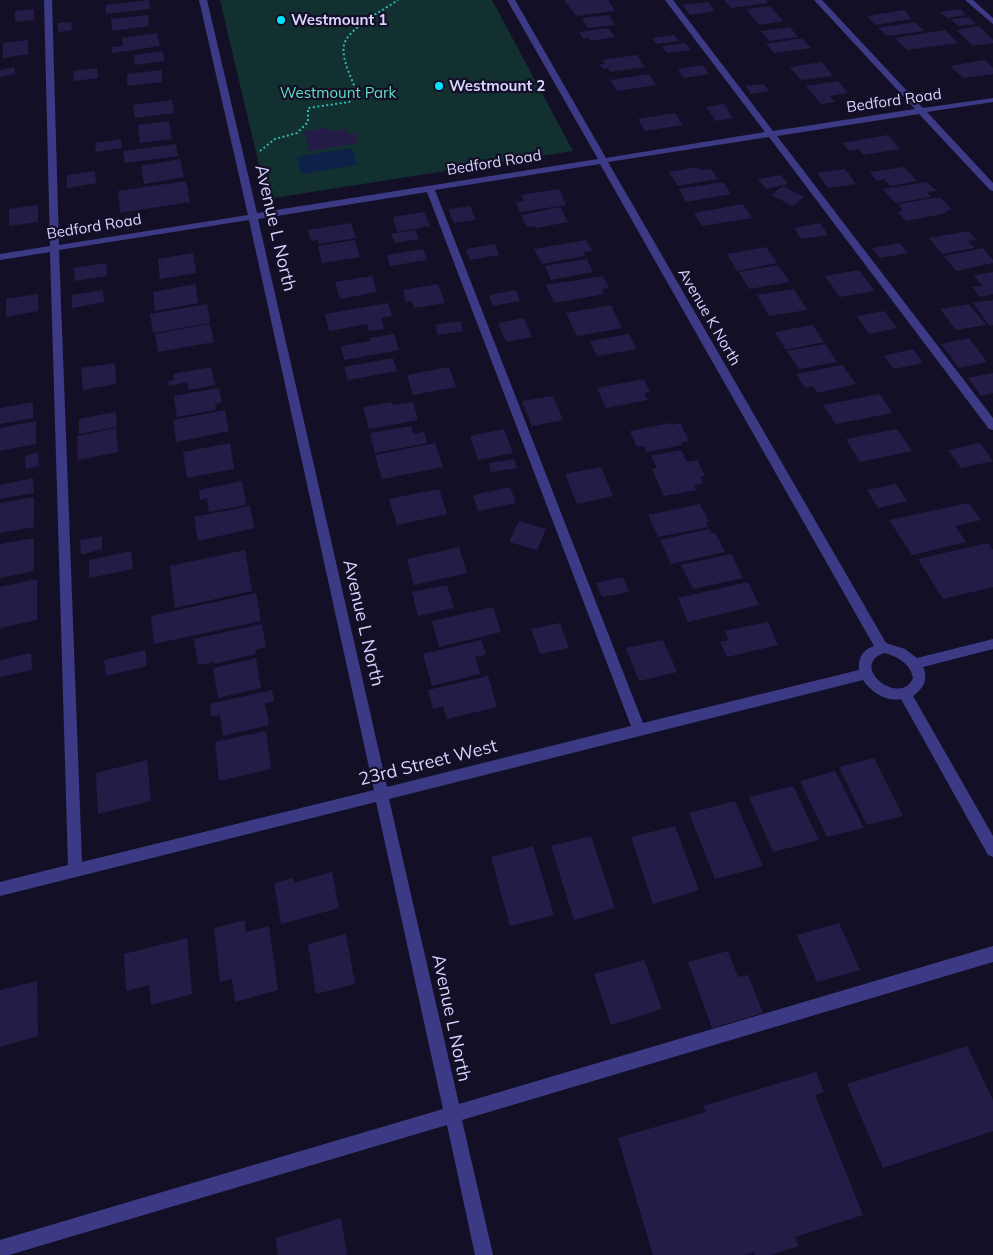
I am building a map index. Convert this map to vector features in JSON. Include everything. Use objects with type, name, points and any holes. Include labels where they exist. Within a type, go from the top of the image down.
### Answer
[{"type":"street","points":[[48,0],[75,871]]},
{"type":"street","name":"Avenue L North","points":[[203,0],[254,216],[484,1255]]},
{"type":"street","name":"Avenue K North","points":[[511,0],[882,648]]},
{"type":"street","points":[[669,0],[993,426]]},
{"type":"street","points":[[818,0],[993,188]]},
{"type":"street","points":[[969,0],[993,22]]},
{"type":"street","name":"Bedford Road","points":[[0,257],[993,100]]},
{"type":"street","points":[[430,188],[639,730]]},
{"type":"street","points":[[914,664],[993,644]]},
{"type":"street","points":[[882,648],[892,648],[902,652],[918,670],[917,682],[910,691],[899,694],[890,693],[880,689],[870,681],[864,666],[867,657],[872,651],[882,648]]},
{"type":"street","name":"23rd Street West","points":[[0,889],[866,674]]},
{"type":"street","points":[[904,692],[993,850]]},
{"type":"street","points":[[0,1248],[993,954]]},
{"type":"path","points":[[256,154],[275,139],[297,133],[308,122],[308,108],[349,102],[358,95],[344,46],[353,32],[398,0]]},
{"type":"green space","name":"Westmount Park","points":[[220,0],[492,0],[573,151],[267,199]]},
{"type":"water","points":[[352,148],[357,165],[301,174],[297,157]]},
{"type":"building","points":[[149,0],[150,9],[106,14],[106,5]]},
{"type":"building","points":[[564,0],[608,0],[615,11],[576,16]]},
{"type":"building","points":[[724,0],[766,0],[768,3],[731,8]]},
{"type":"building","points":[[708,2],[715,11],[690,15],[682,5]]},
{"type":"building","points":[[770,6],[783,21],[759,25],[746,9]]},
{"type":"building","points":[[34,9],[34,20],[15,22],[15,11]]},
{"type":"building","points":[[960,9],[966,15],[947,18],[940,12]]},
{"type":"building","points":[[904,10],[912,19],[875,25],[867,16]]},
{"type":"building","points":[[148,15],[149,26],[112,31],[111,19]]},
{"type":"building","points":[[609,15],[615,25],[588,28],[582,18]]},
{"type":"building","points":[[969,17],[976,24],[958,26],[951,19]]},
{"type":"building","points":[[71,22],[72,30],[58,32],[58,23]]},
{"type":"building","points":[[915,22],[924,31],[887,36],[878,28]]},
{"type":"building","points":[[979,26],[993,40],[993,43],[973,46],[956,30]]},
{"type":"building","points":[[790,27],[798,37],[769,41],[761,31]]},
{"type":"building","points":[[608,28],[615,37],[590,41],[589,38],[583,39],[579,32]]},
{"type":"building","points":[[945,30],[958,43],[907,50],[895,38]]},
{"type":"building","points":[[157,33],[160,46],[112,53],[111,47],[123,46],[122,38]]},
{"type":"building","points":[[674,35],[679,41],[657,44],[652,38]]},
{"type":"building","points":[[802,38],[811,48],[774,53],[766,44]]},
{"type":"building","points":[[28,40],[28,54],[3,58],[3,43]]},
{"type":"building","points":[[685,43],[691,50],[667,53],[662,46]]},
{"type":"building","points":[[163,51],[164,61],[135,65],[134,55]]},
{"type":"building","points":[[637,55],[645,67],[610,72],[608,68],[603,69],[600,64],[605,64],[602,60]]},
{"type":"building","points":[[985,60],[993,68],[993,74],[963,78],[950,66]]},
{"type":"building","points":[[822,62],[833,76],[801,80],[790,67]]},
{"type":"building","points":[[703,65],[709,74],[684,78],[678,69]]},
{"type":"building","points":[[14,67],[15,74],[0,77],[0,70]]},
{"type":"building","points":[[97,68],[98,78],[74,81],[73,71]]},
{"type":"building","points":[[162,70],[162,82],[127,86],[127,74]]},
{"type":"building","points":[[649,74],[656,85],[617,91],[610,80]]},
{"type":"building","points":[[838,81],[848,93],[830,96],[835,102],[821,104],[806,86]]},
{"type":"building","points":[[763,84],[769,91],[751,94],[745,86]]},
{"type":"building","points":[[172,100],[174,113],[135,118],[133,105]]},
{"type":"building","points":[[724,104],[733,118],[716,121],[706,107]]},
{"type":"building","points":[[675,113],[683,125],[645,131],[638,119]]},
{"type":"building","points":[[169,121],[172,139],[140,143],[138,125]]},
{"type":"building","points":[[329,128],[330,131],[345,129],[347,135],[355,133],[358,143],[310,151],[304,131]]},
{"type":"building","points":[[888,135],[900,149],[863,155],[858,149],[849,151],[842,143]]},
{"type":"building","points":[[121,139],[122,148],[96,152],[95,143]]},
{"type":"building","points":[[176,144],[178,156],[125,163],[123,151]]},
{"type":"building","points":[[180,159],[184,177],[144,184],[141,166]]},
{"type":"building","points":[[698,167],[700,170],[711,169],[718,179],[678,186],[669,172]]},
{"type":"building","points":[[904,167],[917,181],[890,186],[884,179],[877,181],[870,172]]},
{"type":"building","points":[[845,169],[856,184],[828,188],[817,173]]},
{"type":"building","points":[[95,171],[96,183],[67,188],[67,175]]},
{"type":"building","points":[[781,175],[788,184],[766,189],[758,179]]},
{"type":"building","points":[[186,181],[190,202],[120,213],[118,191]]},
{"type":"building","points":[[723,182],[731,194],[686,202],[679,189]]},
{"type":"building","points":[[926,182],[937,191],[927,192],[931,197],[895,203],[883,189]]},
{"type":"building","points":[[783,186],[804,197],[793,206],[771,195]]},
{"type":"building","points":[[559,189],[566,205],[520,212],[516,202],[524,201],[521,195]]},
{"type":"building","points":[[941,198],[952,210],[945,211],[947,213],[906,221],[898,212],[903,211],[898,204]]},
{"type":"building","points":[[743,204],[752,218],[702,226],[694,213]]},
{"type":"building","points":[[38,205],[38,222],[9,226],[9,209]]},
{"type":"building","points":[[470,206],[476,220],[454,223],[448,209]]},
{"type":"building","points":[[560,207],[568,222],[536,228],[534,226],[527,227],[521,215]]},
{"type":"building","points":[[424,212],[430,226],[397,232],[393,217]]},
{"type":"building","points":[[351,223],[356,238],[319,244],[318,240],[311,241],[308,230]]},
{"type":"building","points":[[820,223],[828,235],[801,239],[794,228]]},
{"type":"building","points":[[415,230],[419,239],[395,243],[391,234]]},
{"type":"building","points":[[969,231],[976,240],[968,241],[974,248],[942,254],[929,238]]},
{"type":"building","points":[[355,240],[360,257],[322,263],[318,246]]},
{"type":"building","points":[[586,240],[592,251],[583,252],[585,256],[542,264],[534,249]]},
{"type":"building","points":[[900,243],[908,253],[880,258],[872,248]]},
{"type":"building","points":[[495,244],[499,255],[470,260],[466,249]]},
{"type":"building","points":[[766,247],[777,263],[737,271],[727,254]]},
{"type":"building","points":[[983,248],[993,260],[993,263],[956,271],[944,256]]},
{"type":"building","points":[[423,249],[427,260],[390,266],[387,255]]},
{"type":"building","points":[[193,253],[196,273],[160,279],[158,259]]},
{"type":"building","points":[[587,259],[593,272],[551,280],[545,266]]},
{"type":"building","points":[[106,263],[107,276],[75,281],[74,268]]},
{"type":"building","points":[[778,265],[790,282],[749,289],[739,272]]},
{"type":"building","points":[[859,270],[875,291],[840,297],[825,276]]},
{"type":"building","points":[[993,272],[993,294],[980,297],[972,287],[983,286],[974,275]]},
{"type":"building","points":[[372,276],[377,292],[340,299],[335,282]]},
{"type":"building","points":[[603,276],[609,288],[602,289],[604,294],[554,303],[546,285]]},
{"type":"building","points":[[196,284],[198,303],[155,311],[153,292]]},
{"type":"building","points":[[438,284],[445,303],[414,308],[412,301],[406,302],[403,290]]},
{"type":"building","points":[[794,289],[807,310],[769,316],[757,295]]},
{"type":"building","points":[[103,290],[104,302],[72,308],[72,295]]},
{"type":"building","points":[[516,290],[520,301],[493,306],[489,295]]},
{"type":"building","points":[[38,294],[38,311],[6,317],[6,299]]},
{"type":"building","points":[[993,300],[993,325],[990,326],[973,303]]},
{"type":"building","points":[[388,303],[392,316],[381,318],[384,329],[369,331],[367,324],[329,331],[325,314]]},
{"type":"building","points":[[207,304],[210,323],[153,333],[150,314]]},
{"type":"building","points":[[969,304],[986,325],[956,330],[940,309]]},
{"type":"building","points":[[611,305],[622,328],[577,336],[566,313]]},
{"type":"building","points":[[884,311],[897,328],[869,334],[857,316]]},
{"type":"building","points":[[524,318],[532,337],[506,342],[498,323]]},
{"type":"building","points":[[460,321],[463,331],[438,335],[435,325]]},
{"type":"building","points":[[210,324],[214,342],[158,352],[155,334]]},
{"type":"building","points":[[813,325],[824,342],[786,350],[775,332]]},
{"type":"building","points":[[394,334],[399,350],[344,360],[341,346],[371,341],[370,338]]},
{"type":"building","points":[[629,334],[637,349],[597,356],[590,341]]},
{"type":"building","points":[[969,338],[987,362],[959,368],[941,344]]},
{"type":"building","points":[[825,344],[837,362],[799,369],[787,351]]},
{"type":"building","points":[[913,349],[923,363],[894,369],[884,356]]},
{"type":"building","points":[[393,358],[397,371],[348,380],[344,367]]},
{"type":"building","points":[[115,363],[116,384],[83,390],[81,368]]},
{"type":"building","points":[[842,365],[856,384],[817,393],[813,386],[805,388],[796,374]]},
{"type":"building","points":[[211,367],[215,385],[189,390],[187,382],[169,386],[168,381],[174,380],[173,374]]},
{"type":"building","points":[[449,367],[456,387],[413,395],[407,375]]},
{"type":"building","points":[[993,373],[993,393],[981,396],[968,378]]},
{"type":"building","points":[[644,379],[650,392],[644,393],[648,400],[606,408],[597,388]]},
{"type":"building","points":[[219,388],[222,402],[215,404],[216,410],[177,417],[174,396]]},
{"type":"building","points":[[880,394],[892,413],[836,424],[823,405]]},
{"type":"building","points":[[553,396],[563,420],[532,426],[522,401]]},
{"type":"building","points":[[33,402],[33,418],[0,424],[0,408]]},
{"type":"building","points":[[392,402],[393,405],[413,402],[418,420],[369,429],[363,407]]},
{"type":"building","points":[[225,410],[229,431],[176,442],[173,420]]},
{"type":"building","points":[[116,412],[117,427],[79,434],[79,419]]},
{"type":"building","points":[[36,421],[36,444],[0,451],[0,428]]},
{"type":"building","points":[[671,423],[672,425],[680,423],[689,441],[681,443],[682,445],[647,452],[644,446],[637,447],[630,431]]},
{"type":"building","points":[[411,426],[414,434],[424,432],[427,443],[375,453],[370,433]]},
{"type":"building","points":[[116,428],[118,452],[78,460],[77,436]]},
{"type":"building","points":[[504,429],[513,453],[478,460],[470,436]]},
{"type":"building","points":[[897,429],[912,451],[860,462],[846,439]]},
{"type":"building","points":[[230,443],[234,469],[187,478],[183,452]]},
{"type":"building","points":[[435,443],[443,467],[382,479],[375,455]]},
{"type":"building","points":[[980,443],[993,461],[961,468],[948,450]]},
{"type":"building","points":[[681,450],[687,462],[697,460],[705,476],[700,476],[703,483],[694,485],[697,490],[664,496],[652,469],[657,468],[651,456]]},
{"type":"building","points":[[38,452],[39,466],[26,469],[25,456]]},
{"type":"building","points":[[514,459],[517,468],[491,472],[489,463]]},
{"type":"building","points":[[601,467],[613,496],[577,504],[565,474]]},
{"type":"building","points":[[33,478],[34,493],[0,499],[0,485]]},
{"type":"building","points":[[242,481],[246,505],[209,512],[207,498],[200,500],[199,490]]},
{"type":"building","points":[[896,484],[907,501],[878,508],[867,490]]},
{"type":"building","points":[[510,487],[516,503],[478,511],[473,495]]},
{"type":"building","points":[[439,489],[447,514],[397,525],[389,499]]},
{"type":"building","points":[[34,497],[34,527],[0,533],[0,503]]},
{"type":"building","points":[[969,503],[981,520],[955,526],[966,542],[912,555],[889,520]]},
{"type":"building","points":[[700,504],[709,522],[706,522],[708,527],[658,537],[648,515]]},
{"type":"building","points":[[250,506],[254,528],[198,541],[194,517]]},
{"type":"building","points":[[519,521],[546,529],[537,550],[509,542]]},
{"type":"building","points":[[709,529],[711,533],[715,533],[725,552],[671,564],[660,540]]},
{"type":"building","points":[[102,536],[102,549],[81,555],[80,540]]},
{"type":"building","points":[[34,538],[34,571],[0,578],[0,544]]},
{"type":"building","points":[[988,543],[993,550],[993,587],[943,599],[918,559]]},
{"type":"building","points":[[459,547],[467,573],[414,585],[407,559]]},
{"type":"building","points":[[245,550],[252,591],[175,608],[170,566]]},
{"type":"building","points":[[131,551],[133,569],[89,578],[89,560]]},
{"type":"building","points":[[731,554],[743,578],[693,589],[681,565]]},
{"type":"building","points":[[623,577],[629,592],[602,597],[596,583]]},
{"type":"building","points":[[37,579],[37,620],[0,628],[0,587]]},
{"type":"building","points":[[748,582],[759,605],[688,622],[678,598]]},
{"type":"building","points":[[447,585],[454,608],[418,616],[412,592]]},
{"type":"building","points":[[256,593],[261,621],[154,644],[151,616]]},
{"type":"building","points":[[493,607],[501,632],[439,647],[432,621]]},
{"type":"building","points":[[768,622],[778,645],[727,657],[720,642],[729,640],[725,631]]},
{"type":"building","points":[[560,623],[569,648],[540,654],[531,629]]},
{"type":"building","points":[[262,624],[266,647],[255,650],[256,654],[214,664],[214,662],[198,665],[194,639]]},
{"type":"building","points":[[481,640],[486,655],[475,657],[480,674],[432,686],[423,654]]},
{"type":"building","points":[[663,640],[677,672],[639,681],[626,648]]},
{"type":"building","points":[[145,650],[147,666],[106,676],[104,660]]},
{"type":"building","points":[[31,653],[32,670],[0,677],[0,660]]},
{"type":"building","points":[[256,658],[261,688],[218,698],[213,668]]},
{"type":"building","points":[[488,676],[497,707],[447,719],[443,706],[433,709],[428,690]]},
{"type":"building","points":[[272,690],[274,701],[265,703],[269,725],[223,736],[220,715],[211,717],[210,704]]},
{"type":"building","points":[[266,731],[271,769],[219,781],[215,742]]},
{"type":"building","points":[[874,758],[903,816],[867,825],[839,767]]},
{"type":"building","points":[[147,760],[151,801],[98,814],[96,773]]},
{"type":"building","points":[[835,771],[864,828],[827,837],[800,781]]},
{"type":"building","points":[[793,786],[819,840],[773,852],[749,797]]},
{"type":"building","points":[[735,801],[763,866],[715,879],[689,813]]},
{"type":"building","points":[[675,826],[699,890],[653,904],[631,837]]},
{"type":"building","points":[[591,836],[615,908],[574,920],[551,846]]},
{"type":"building","points":[[533,846],[554,915],[510,926],[491,857]]},
{"type":"building","points":[[332,872],[339,908],[281,924],[274,883],[293,878],[294,883]]},
{"type":"building","points":[[245,920],[246,932],[269,926],[278,990],[235,1002],[232,979],[220,982],[214,928]]},
{"type":"building","points":[[839,923],[860,970],[817,982],[797,935]]},
{"type":"building","points":[[346,934],[355,984],[316,994],[308,944]]},
{"type":"building","points":[[187,938],[192,994],[151,1005],[149,985],[126,991],[124,954]]},
{"type":"building","points":[[728,951],[738,977],[748,975],[763,1013],[712,1028],[688,962]]},
{"type":"building","points":[[644,960],[662,1009],[611,1025],[594,974]]},
{"type":"building","points":[[37,981],[38,1036],[0,1047],[0,990]]},
{"type":"building","points":[[967,1046],[993,1100],[993,1131],[883,1168],[847,1084]]},
{"type":"building","points":[[816,1072],[824,1092],[815,1095],[863,1215],[795,1237],[799,1246],[770,1255],[755,1255],[754,1252],[745,1255],[653,1255],[618,1138],[706,1112],[703,1106]]},
{"type":"building","points":[[341,1218],[347,1255],[278,1255],[276,1238]]},
{"type":"place","name":"Westmount 1","points":[[281,20]]},
{"type":"place","name":"Westmount 2","points":[[439,86]]}]
